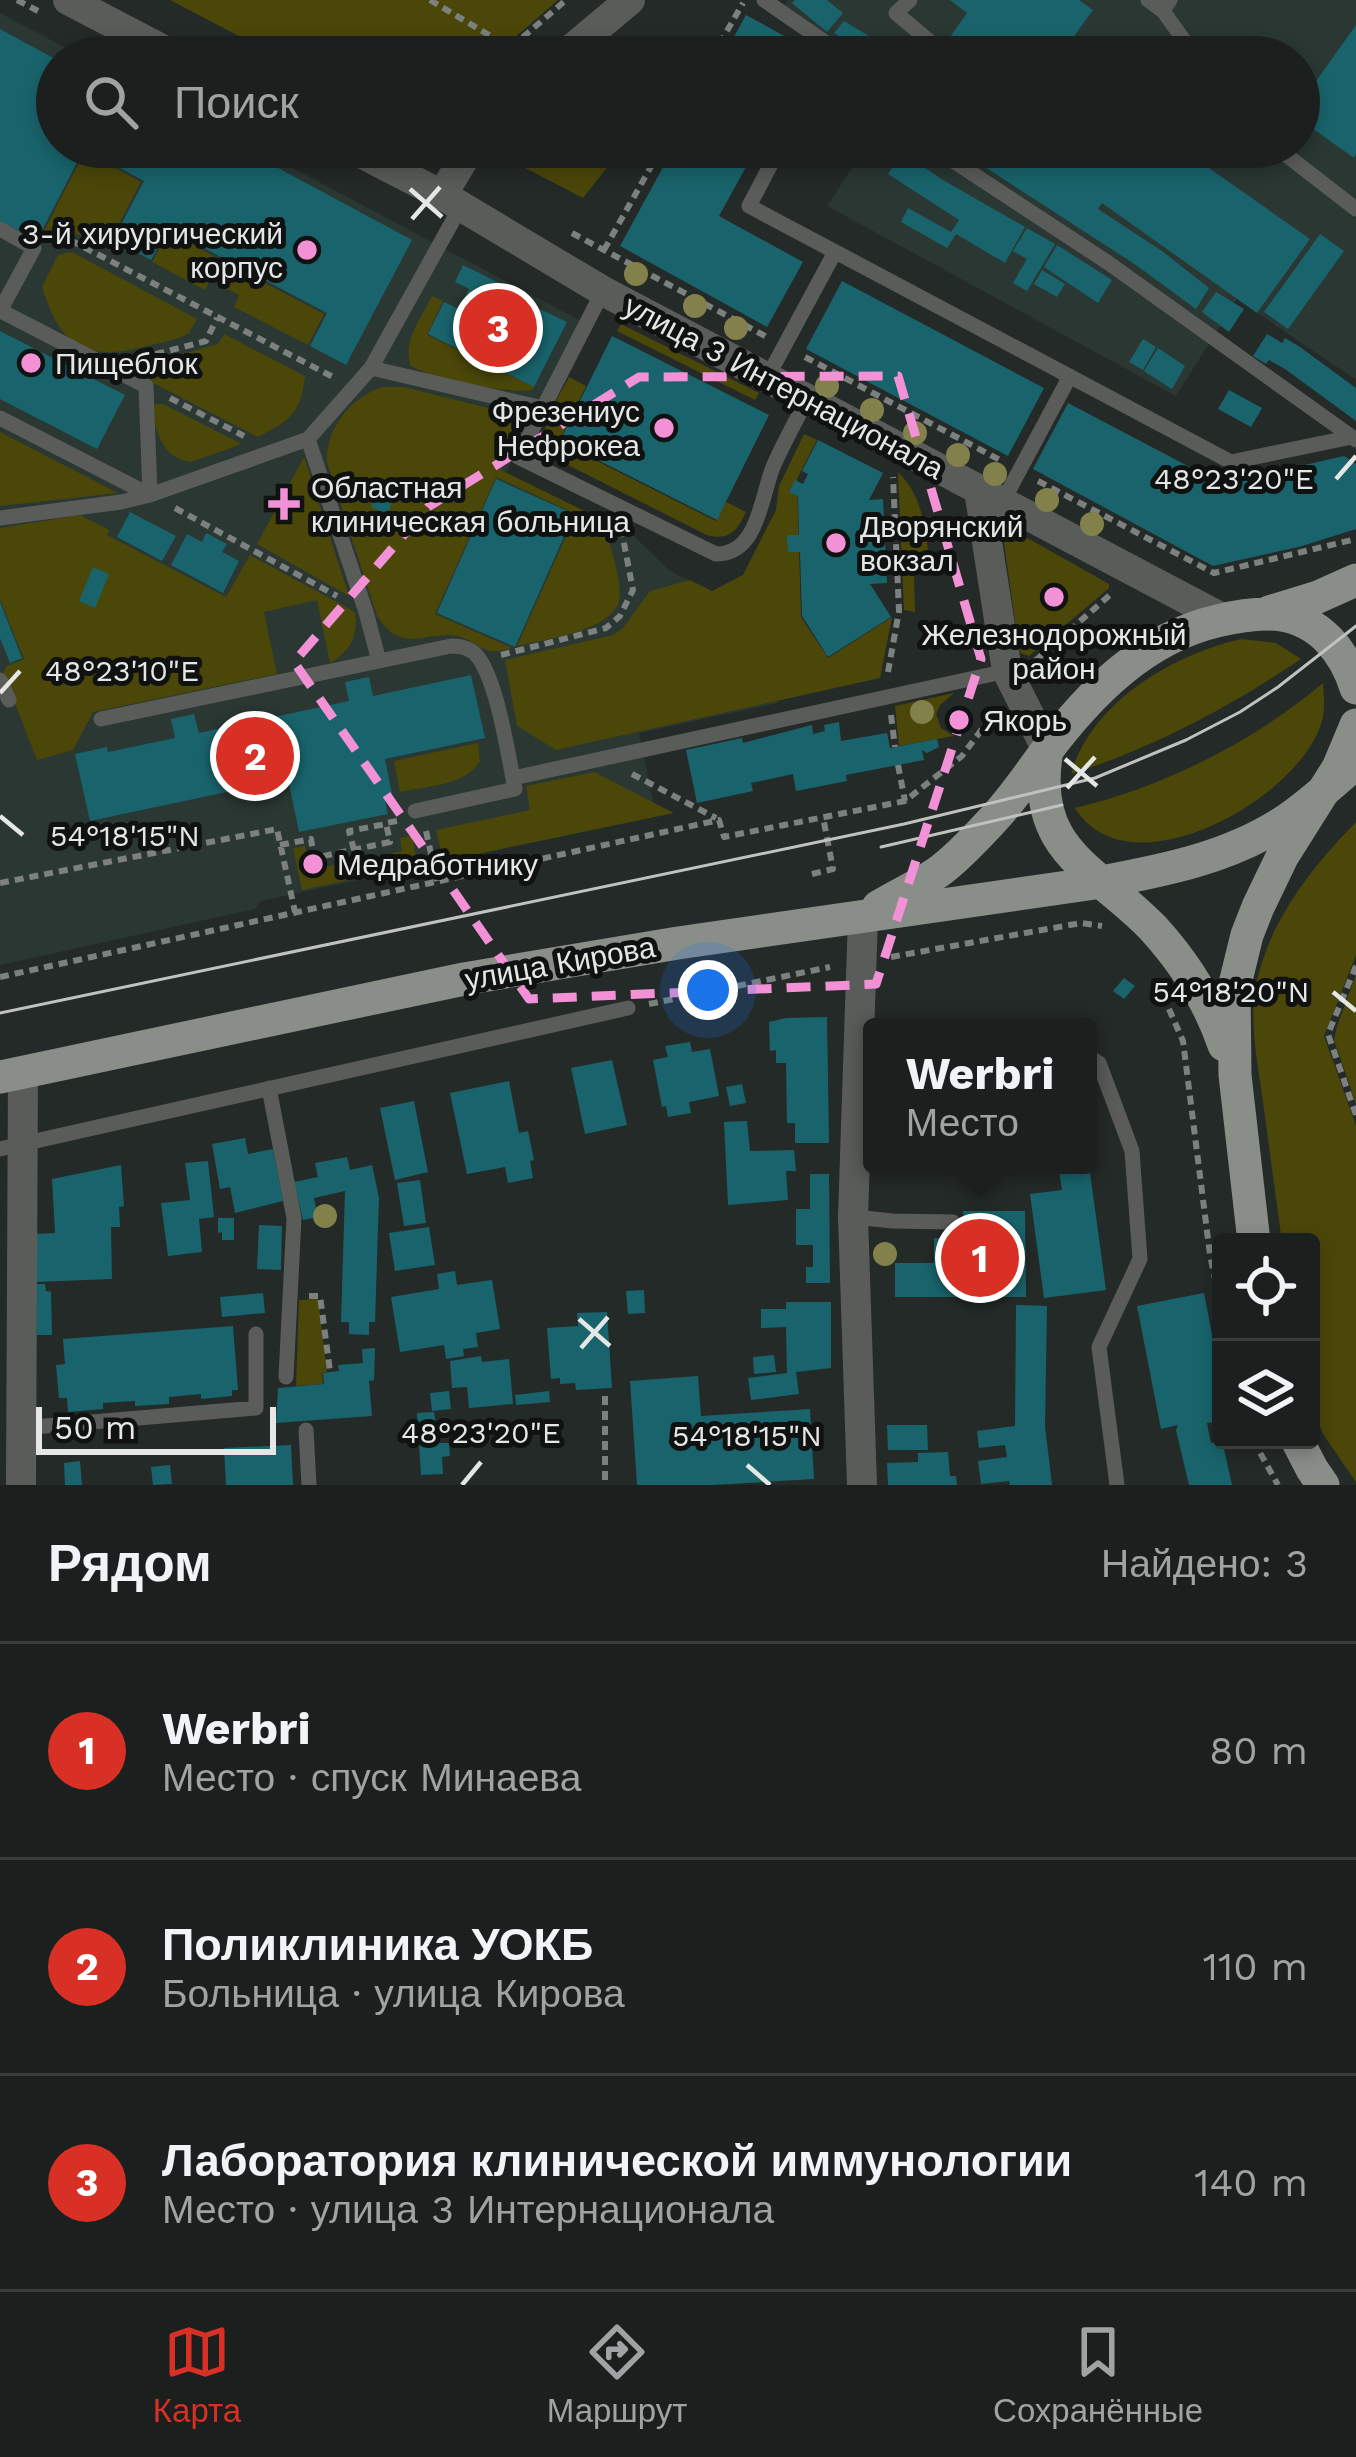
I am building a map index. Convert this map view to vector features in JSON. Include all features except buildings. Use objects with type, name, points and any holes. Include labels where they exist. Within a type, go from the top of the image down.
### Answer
[{"type":"main road","points":[[863,916],[941,869],[991,823],[1098,691],[1129,664],[1168,638],[1224,620],[1267,613],[1356,580]]},
{"type":"main road","points":[[1267,613],[1294,617],[1326,637],[1344,658],[1356,688]]},
{"type":"main road","points":[[1253,1233],[1235,1076],[1234,988],[1247,935],[1282,857],[1338,768],[1356,725]]},
{"type":"main road","points":[[1047,750],[1045,791],[1060,842],[1078,865],[1152,928],[1192,976],[1213,1014],[1235,1076]]},
{"type":"main road","points":[[1320,794],[1356,763]]},
{"type":"main road","name":"улица Кирова","points":[[11,1075],[464,979],[1170,869],[1211,857],[1278,826],[1320,794]]},
{"type":"main road","points":[[1302,1449],[1324,1485]]},
{"type":"street","points":[[68,0],[137,36]]},
{"type":"street","points":[[587,36],[630,0]]},
{"type":"street","name":"улица 3 Интернационала","points":[[370,168],[451,201],[603,291],[1224,620]]},
{"type":"street","points":[[451,201],[463,168]]},
{"type":"street","points":[[991,496],[1007,671],[1047,750]]},
{"type":"street","points":[[863,916],[864,1018]]},
{"type":"street","points":[[862,1485],[853,1217],[863,1074]]},
{"type":"street","points":[[11,1075],[21,1485]]},
{"type":"lane","points":[[764,0],[809,36]]},
{"type":"lane","points":[[910,0],[896,13],[923,36]]},
{"type":"lane","points":[[1148,0],[1167,5],[1184,36]]},
{"type":"lane","points":[[769,168],[749,206],[1231,462],[1354,438]]},
{"type":"lane","points":[[964,168],[1107,262],[1354,438]]},
{"type":"lane","points":[[1303,168],[1356,209]]},
{"type":"lane","points":[[0,518],[150,495],[308,439],[370,368],[451,201]]},
{"type":"lane","points":[[0,230],[34,248],[1,311],[146,386],[150,495]]},
{"type":"lane","points":[[767,378],[835,252]]},
{"type":"lane","points":[[603,291],[518,457],[716,554],[735,551],[764,503],[772,470],[807,399]]},
{"type":"lane","points":[[370,368],[543,408]]},
{"type":"lane","points":[[991,496],[1019,471],[1070,376]]},
{"type":"lane","points":[[0,418],[150,495]]},
{"type":"lane","points":[[308,439],[379,661]]},
{"type":"lane","points":[[101,719],[458,646],[480,660],[499,710],[515,789],[410,815]]},
{"type":"lane","points":[[513,778],[1007,671]]},
{"type":"lane","points":[[0,680],[9,700]]},
{"type":"lane","points":[[12,1146],[628,1008]]},
{"type":"lane","points":[[1097,1063],[1132,1151],[1140,1259],[1099,1347],[1117,1485]]},
{"type":"lane","points":[[269,1088],[294,1218],[286,1377]]},
{"type":"lane","points":[[853,1217],[953,1222]]},
{"type":"lane","points":[[22,1427],[256,1408],[256,1334]]},
{"type":"lane","points":[[306,1430],[309,1485]]},
{"type":"path","points":[[430,0],[491,36]]},
{"type":"path","points":[[525,36],[566,0]]},
{"type":"path","points":[[724,36],[745,0]]},
{"type":"path","points":[[650,168],[604,250],[1019,471],[1214,573],[1356,539]]},
{"type":"path","points":[[34,248],[72,242],[353,388]]},
{"type":"path","points":[[108,367],[206,341],[217,318]]},
{"type":"path","points":[[146,386],[274,452]]},
{"type":"path","points":[[892,470],[899,610],[888,673],[895,747]]},
{"type":"path","points":[[150,495],[366,612]]},
{"type":"path","points":[[480,660],[606,628],[620,616],[633,590],[616,505]]},
{"type":"path","points":[[601,758],[719,820],[724,837],[824,817],[833,869],[812,874]]},
{"type":"path","points":[[898,765],[905,801]]},
{"type":"path","points":[[353,850],[349,831],[410,815]]},
{"type":"path","points":[[0,977],[719,820]]},
{"type":"path","points":[[280,845],[310,839],[314,858],[390,842],[386,824]]},
{"type":"path","points":[[0,883],[277,829],[295,912]]},
{"type":"path","points":[[427,837],[437,881]]},
{"type":"path","points":[[628,1008],[1081,923],[1108,927]]},
{"type":"path","points":[[1356,966],[1328,1034],[1356,1114]]},
{"type":"path","points":[[1169,1009],[1183,1041],[1212,1264]]},
{"type":"path","points":[[290,1296],[320,1296],[330,1371]]},
{"type":"path","points":[[605,1396],[605,1485]]},
{"type":"path","points":[[1258,1449],[1278,1485]]},
{"type":"highlighted area","points":[[898,376],[981,659],[876,984],[529,999],[294,662],[428,507],[639,377]]},
{"type":"shaded area","points":[[170,0],[558,0],[516,36],[239,36]]},
{"type":"shaded area","points":[[788,0],[1356,0],[1356,380],[1237,299],[1176,396],[827,206],[852,168],[1320,168],[1320,36],[824,36],[784,5]]},
{"type":"shaded area","name":"Областная клиническая больница","points":[[0,13],[43,36],[36,36],[36,168],[293,168],[581,321],[505,474],[632,534],[670,571],[761,617],[778,703],[639,733],[656,816],[261,901],[255,909],[0,965]]},
{"type":"shaded area","points":[[76,168],[116,168],[141,182],[106,248],[78,234],[39,241]]},
{"type":"shaded area","points":[[525,168],[607,168],[583,198]]},
{"type":"shaded area","points":[[169,232],[221,260],[205,290],[152,262]]},
{"type":"shaded area","points":[[72,252],[197,319],[189,333],[122,351],[89,350],[76,344],[57,323],[42,287],[58,255]]},
{"type":"shaded area","points":[[227,263],[324,314],[308,345],[234,307],[239,295],[216,283]]},
{"type":"shaded area","points":[[432,296],[443,301],[427,335],[534,387],[532,390],[470,384],[411,366],[411,339]]},
{"type":"shaded area","points":[[621,324],[759,393],[755,400],[617,331]]},
{"type":"shaded area","points":[[224,334],[305,376],[292,414],[258,437],[132,372],[135,367],[218,344]]},
{"type":"shaded area","points":[[569,377],[586,386],[559,442],[716,521],[726,502],[746,512],[736,529],[721,537],[707,535],[554,458],[546,428]]},
{"type":"shaded area","points":[[383,387],[404,387],[512,414],[514,435],[501,470],[603,520],[620,594],[608,617],[579,631],[517,646],[576,514],[496,477],[435,614],[512,648],[489,650],[457,636],[405,638],[387,628],[377,616],[327,462],[330,438],[342,416],[360,398]]},
{"type":"shaded area","points":[[156,404],[242,444],[191,462],[181,460],[158,434]]},
{"type":"shaded area","points":[[0,432],[118,493],[0,506]]},
{"type":"shaded area","points":[[804,434],[817,440],[797,479],[801,617],[828,658],[892,617],[880,678],[556,750],[517,726],[505,660],[613,635],[650,591],[690,580],[712,591],[743,575],[776,510],[779,486]]},
{"type":"shaded area","points":[[304,457],[349,596],[257,544]]},
{"type":"shaded area","points":[[898,472],[918,504],[929,554],[930,567],[914,574],[915,612],[904,610]]},
{"type":"shaded area","points":[[80,515],[109,530],[107,535],[226,597],[250,555],[355,612],[352,642],[330,663],[317,600],[264,612],[277,674],[93,712],[73,750],[37,760],[3,673],[7,666],[24,659],[0,599],[0,528]]},
{"type":"shaded area","points":[[1015,531],[1109,584],[1029,656],[1019,649],[1004,543],[1007,533]]},
{"type":"shaded area","points":[[1241,639],[1276,643],[1301,659],[1190,725],[1071,774],[1097,725],[1138,686],[1188,657]]},
{"type":"shaded area","points":[[1323,683],[1322,721],[1307,751],[1282,780],[1211,826],[1171,839],[1133,842],[1100,832],[1075,808],[1142,788],[1206,760],[1267,725]]},
{"type":"shaded area","points":[[954,693],[936,714],[941,728],[954,736],[899,746],[895,706]]},
{"type":"shaded area","points":[[478,743],[480,761],[465,776],[400,792],[394,761]]},
{"type":"shaded area","points":[[594,772],[674,813],[443,861],[436,830],[530,810],[526,786]]},
{"type":"shaded area","points":[[1356,822],[1356,955],[1324,1036],[1356,1126],[1356,1482],[1320,1427],[1320,1233],[1281,1233],[1253,1012],[1271,939],[1324,857]]},
{"type":"shaded area","points":[[412,836],[418,865],[302,890],[293,848],[305,846],[311,870],[402,851],[400,838]]},
{"type":"shaded area","points":[[1356,975],[1356,1104],[1334,1040]]},
{"type":"shaded area","points":[[318,1299],[327,1372],[322,1373],[323,1384],[296,1386],[299,1300]]},
{"type":"tram line","points":[[0,1013],[904,824],[1095,778],[1240,712],[1356,626]]},
{"type":"tram line","points":[[881,847],[1062,805]]},
{"type":"place","name":"3-й хирургический корпус","points":[[307,250]]},
{"type":"place","name":"Лаборатория клинической иммунологии","points":[[498,328]]},
{"type":"place","name":"Пищеблок","points":[[31,363]]},
{"type":"place","name":"Фрезениус Нефрокеа","points":[[664,428]]},
{"type":"place","name":"Областная клиническая больница","points":[[284,504]]},
{"type":"place","name":"Дворянский вокзал","points":[[836,543]]},
{"type":"place","name":"Железнодорожный район","points":[[1054,597]]},
{"type":"place","name":"Якорь","points":[[959,720]]},
{"type":"place","name":"Поликлиника УОКБ","points":[[255,756]]},
{"type":"place","name":"Медработнику","points":[[313,864]]},
{"type":"place","name":"Werbri","points":[[980,1258]]}]
